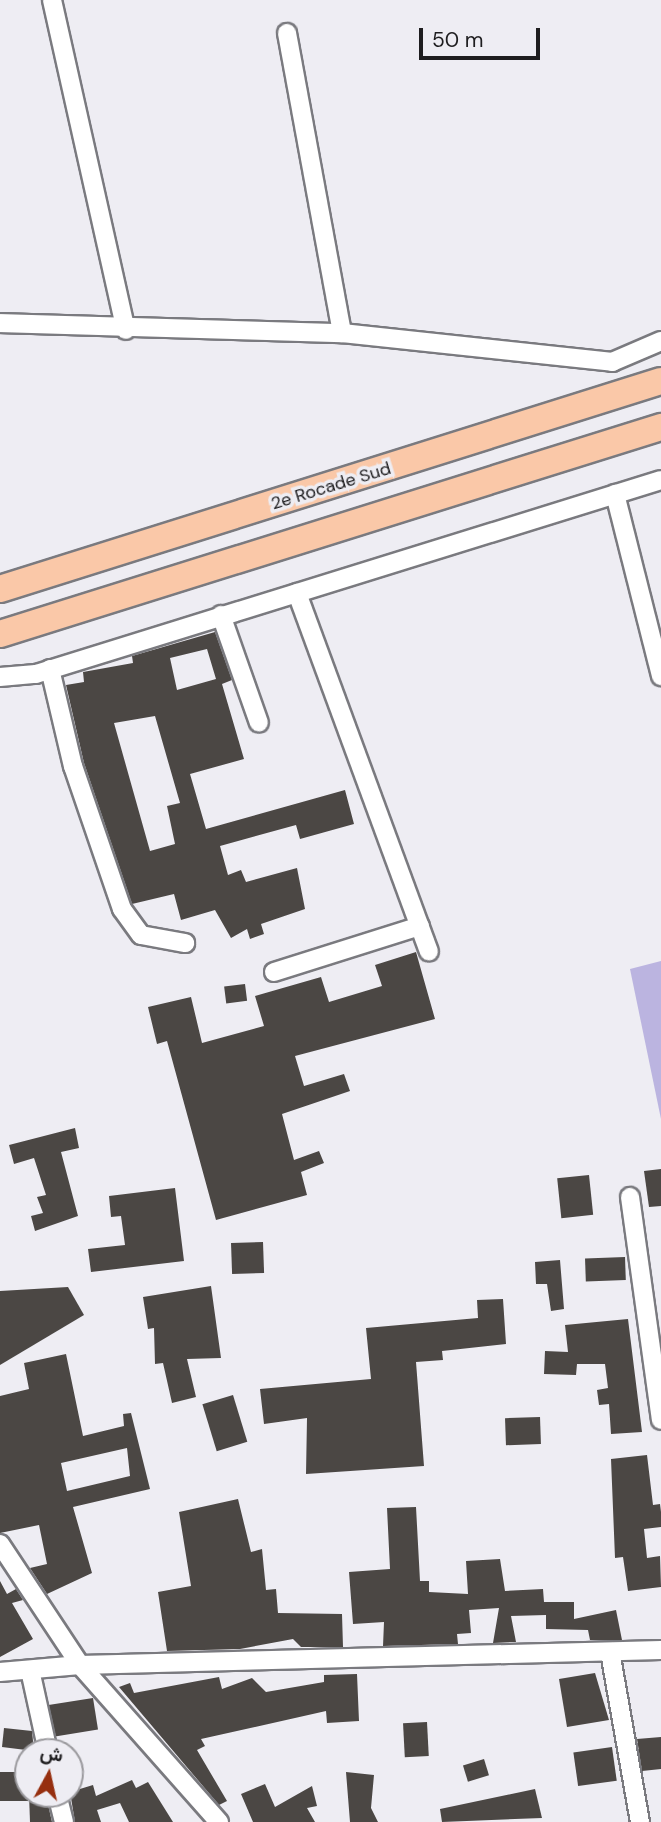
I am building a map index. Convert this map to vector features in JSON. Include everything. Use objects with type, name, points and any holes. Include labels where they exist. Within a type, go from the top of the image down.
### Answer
[{"type":"highway","name":"2e Rocade Sud","points":[[0,589],[661,381]]},
{"type":"highway","points":[[0,634],[661,427]]},
{"type":"street","points":[[52,0],[126,330]]},
{"type":"street","points":[[287,33],[342,333]]},
{"type":"street","points":[[0,323],[126,330],[342,333],[612,362],[661,341]]},
{"type":"street","points":[[0,677],[50,669],[661,480]]},
{"type":"street","points":[[615,494],[661,676]]},
{"type":"street","points":[[297,593],[429,951]]},
{"type":"street","points":[[221,615],[259,723]]},
{"type":"street","points":[[50,669],[73,766],[121,909],[141,935],[186,943]]},
{"type":"street","points":[[274,972],[420,926]]},
{"type":"street","points":[[630,1197],[661,1420]]},
{"type":"street","points":[[0,1544],[79,1665],[125,1709],[219,1822]]},
{"type":"street","points":[[0,1672],[79,1665],[661,1650]]},
{"type":"street","points":[[610,1652],[640,1822]]},
{"type":"street","points":[[30,1670],[45,1738]]},
{"type":"shaded area","points":[[661,961],[661,1119],[630,969]]},
{"type":"building","points":[[215,632],[232,680],[222,684],[244,759],[190,774],[206,829],[345,790],[354,824],[300,839],[296,825],[220,846],[228,875],[241,870],[246,882],[297,868],[305,909],[261,924],[264,934],[250,939],[247,929],[231,938],[215,910],[181,920],[174,894],[132,904],[84,763],[66,685],[84,682],[83,672],[133,663],[132,656]],"holes":[[[207,649],[216,679],[177,690],[170,658]],[[155,716],[180,803],[167,806],[175,844],[150,851],[114,723]]]},
{"type":"building","points":[[416,952],[435,1019],[295,1056],[304,1086],[344,1074],[350,1091],[282,1114],[294,1160],[319,1151],[324,1163],[301,1172],[307,1195],[216,1220],[167,1041],[157,1044],[148,1007],[191,997],[202,1043],[264,1026],[255,996],[321,977],[329,1002],[382,986],[375,965]]},
{"type":"building","points":[[245,984],[247,1001],[226,1003],[224,987]]},
{"type":"building","points":[[75,1128],[79,1148],[61,1152],[78,1216],[35,1231],[31,1216],[43,1213],[37,1197],[46,1195],[34,1158],[14,1164],[9,1145]]},
{"type":"building","points":[[661,1169],[661,1206],[649,1207],[644,1171]]},
{"type":"building","points":[[589,1175],[593,1215],[561,1218],[557,1178]]},
{"type":"building","points":[[175,1188],[184,1261],[91,1272],[88,1249],[125,1245],[121,1216],[111,1217],[109,1196]]},
{"type":"building","points":[[263,1242],[264,1273],[232,1274],[231,1243]]},
{"type":"building","points":[[625,1257],[626,1280],[586,1281],[585,1258]]},
{"type":"building","points":[[560,1260],[564,1309],[551,1311],[547,1284],[536,1284],[535,1262]]},
{"type":"building","points":[[211,1286],[221,1358],[187,1359],[196,1397],[172,1403],[163,1363],[155,1364],[154,1328],[148,1329],[143,1297]]},
{"type":"building","points":[[68,1287],[84,1315],[0,1365],[0,1291]]},
{"type":"building","points":[[503,1299],[506,1344],[442,1351],[443,1360],[416,1362],[424,1466],[306,1474],[307,1418],[264,1424],[260,1389],[371,1379],[366,1328],[478,1318],[477,1300]]},
{"type":"building","points":[[628,1319],[642,1432],[611,1434],[609,1404],[599,1405],[597,1390],[608,1388],[605,1364],[577,1364],[576,1375],[544,1374],[545,1351],[568,1352],[565,1325]]},
{"type":"building","points":[[66,1354],[83,1436],[124,1426],[123,1414],[131,1413],[150,1489],[73,1507],[92,1573],[47,1594],[30,1568],[47,1564],[39,1525],[0,1533],[0,1396],[29,1389],[24,1363]],"holes":[[[127,1448],[130,1476],[67,1491],[61,1463]]]},
{"type":"building","points":[[233,1395],[247,1442],[217,1451],[202,1404]]},
{"type":"building","points":[[540,1417],[541,1444],[506,1445],[505,1418]]},
{"type":"building","points":[[647,1455],[653,1505],[660,1504],[661,1527],[644,1529],[647,1558],[660,1556],[661,1587],[628,1591],[623,1557],[615,1558],[611,1459]]},
{"type":"building","points":[[238,1499],[251,1552],[262,1549],[266,1590],[276,1589],[278,1613],[342,1614],[343,1647],[301,1647],[293,1639],[240,1649],[167,1651],[158,1592],[191,1586],[179,1512]]},
{"type":"building","points":[[416,1507],[420,1581],[429,1581],[429,1592],[468,1594],[466,1561],[500,1559],[505,1591],[543,1589],[544,1602],[574,1602],[574,1619],[616,1610],[622,1640],[590,1640],[588,1630],[546,1629],[546,1615],[511,1616],[516,1642],[493,1643],[499,1608],[469,1610],[471,1633],[457,1634],[458,1644],[383,1646],[384,1622],[353,1624],[349,1572],[390,1569],[387,1508]]},
{"type":"building","points":[[0,1581],[7,1594],[16,1589],[23,1600],[12,1603],[33,1639],[0,1657]]},
{"type":"building","points":[[595,1673],[609,1720],[567,1727],[559,1679]]},
{"type":"building","points":[[357,1674],[359,1721],[327,1723],[326,1711],[201,1739],[205,1746],[197,1750],[227,1801],[219,1805],[119,1687],[130,1683],[134,1693],[219,1677],[222,1689],[252,1678],[266,1692],[324,1682],[324,1675]]},
{"type":"building","points":[[93,1698],[98,1730],[54,1737],[49,1705]]},
{"type":"building","points":[[427,1722],[429,1756],[405,1757],[403,1723]]},
{"type":"building","points":[[4,1728],[32,1731],[33,1738],[14,1738],[14,1748],[2,1747]]},
{"type":"building","points":[[661,1737],[661,1769],[642,1771],[637,1739]]},
{"type":"building","points":[[612,1747],[617,1781],[578,1786],[573,1752]]},
{"type":"building","points":[[484,1759],[489,1775],[468,1782],[463,1765]]},
{"type":"building","points":[[0,1772],[14,1772],[14,1801],[0,1801]]},
{"type":"building","points":[[346,1772],[374,1775],[371,1808],[378,1822],[350,1822]]},
{"type":"building","points":[[132,1780],[136,1788],[148,1782],[173,1822],[129,1822],[120,1803],[97,1810],[101,1822],[75,1822],[73,1808],[84,1808],[84,1788],[93,1785],[96,1796]]},
{"type":"building","points":[[265,1784],[275,1807],[312,1786],[317,1806],[307,1808],[315,1822],[253,1822],[241,1794]]},
{"type":"building","points":[[535,1789],[542,1818],[442,1822],[440,1809]]},
{"type":"building","points":[[30,1808],[49,1808],[52,1822],[30,1822]]}]
